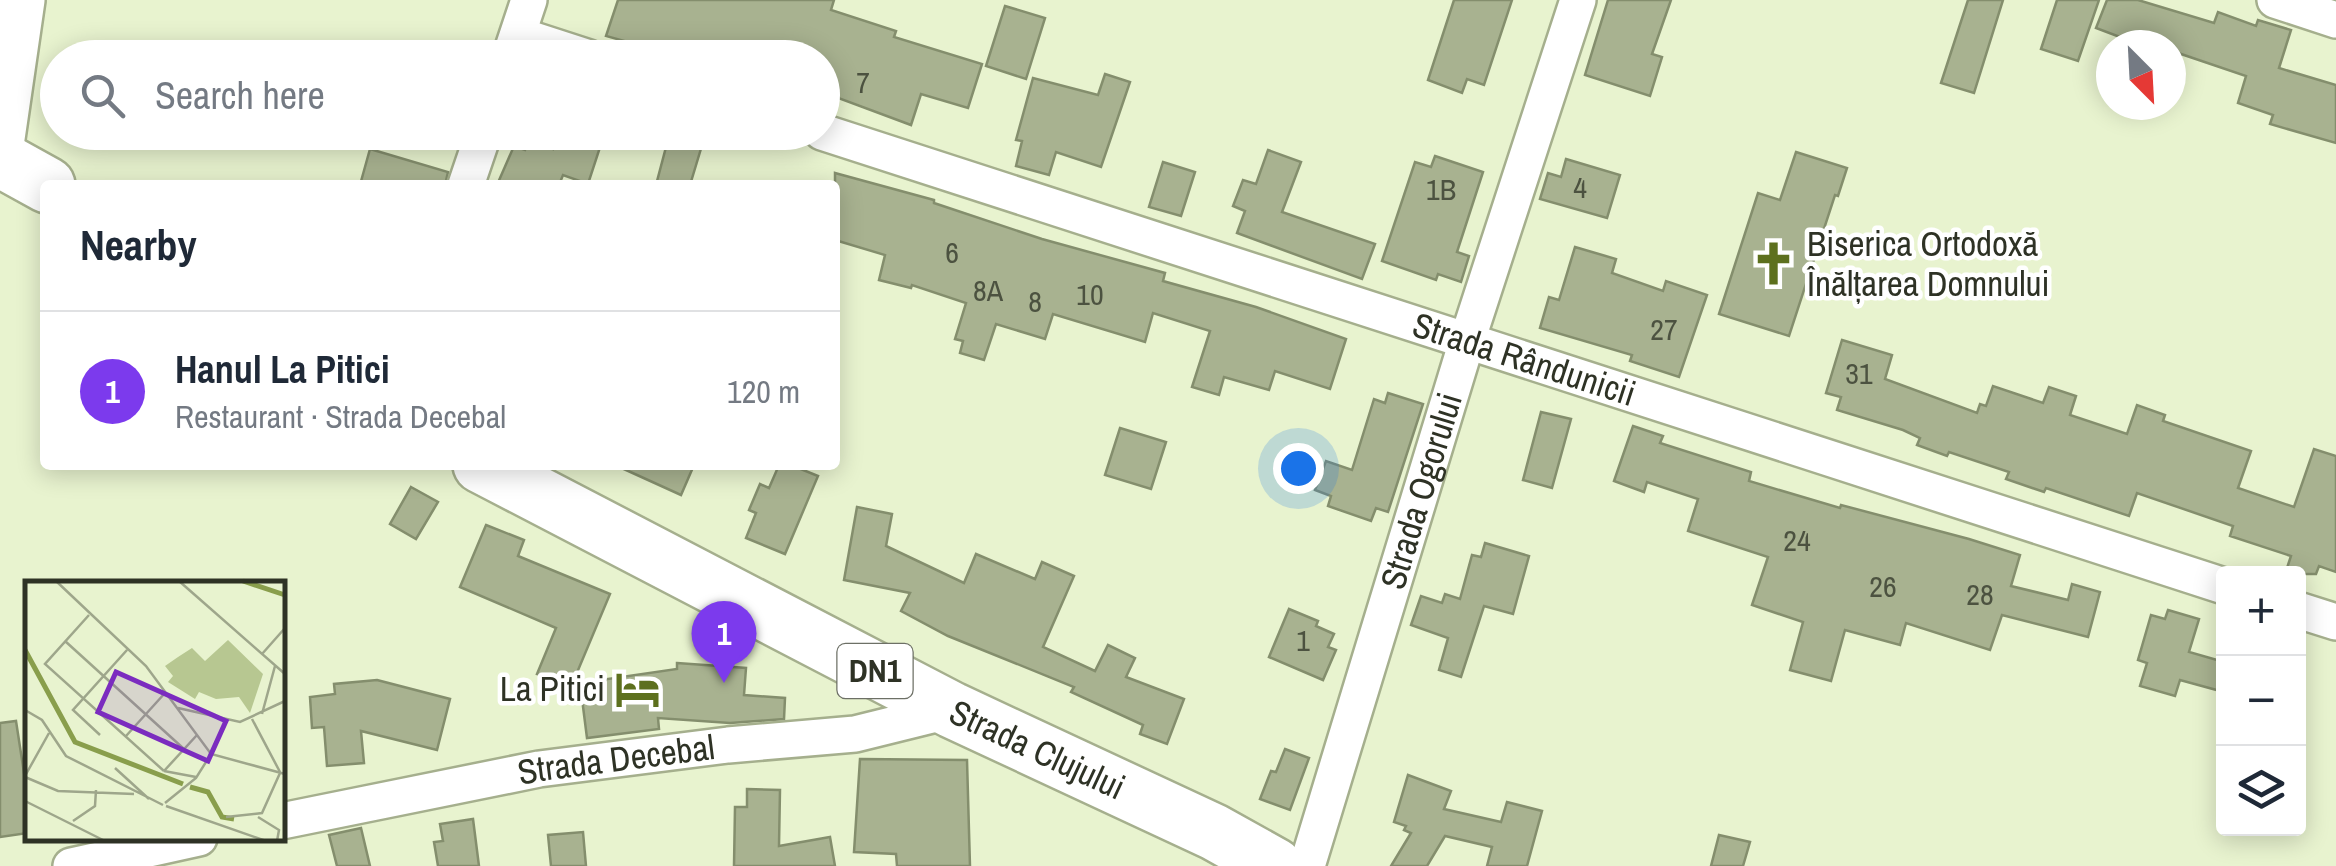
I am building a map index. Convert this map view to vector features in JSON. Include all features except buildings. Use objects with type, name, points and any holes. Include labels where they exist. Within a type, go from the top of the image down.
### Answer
[{"type":"main road","points":[[0,156],[40,181]]},
{"type":"main road","name":"Strada Clujului","points":[[491,470],[952,710],[1214,832],[1275,866]]},
{"type":"street","points":[[0,156],[22,0]]},
{"type":"street","points":[[516,40],[529,0]]},
{"type":"street","name":"Strada Ogorului","points":[[1307,866],[1467,340],[1578,0]]},
{"type":"street","points":[[2275,0],[2336,20]]},
{"type":"street","name":"Strada Rândunicii","points":[[840,138],[2216,583]]},
{"type":"street","points":[[468,180],[478,150]]},
{"type":"street","points":[[2306,613],[2336,622]]},
{"type":"street","name":"Strada Decebal","points":[[285,820],[539,769],[728,744],[856,734],[952,710]]},
{"type":"street","points":[[71,866],[185,841]]},
{"type":"place","name":"Biserica Ortodoxă Înălțarea Domnului","points":[[1774,264]]},
{"type":"place","name":"Hanul La Pitici","points":[[724,683]]},
{"type":"place","name":"La Pitici","points":[[638,689]]}]
